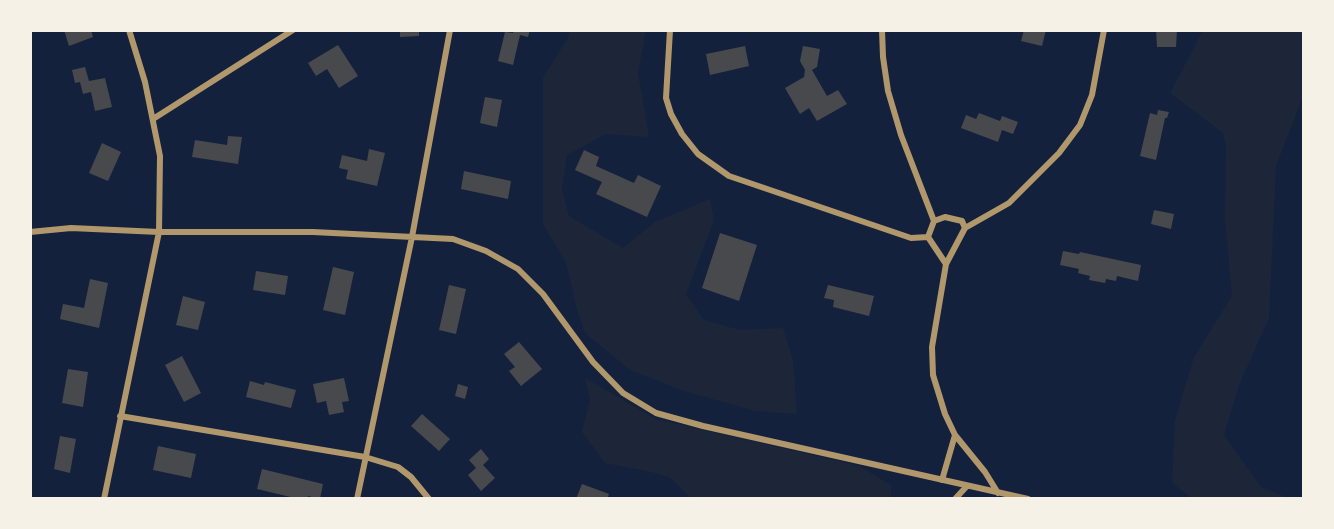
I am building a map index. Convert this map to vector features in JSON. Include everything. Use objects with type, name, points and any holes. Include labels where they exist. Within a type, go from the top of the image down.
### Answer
[{"type":"street","points":[[104,499],[159,232],[160,156],[146,82],[129,30]]},
{"type":"street","points":[[153,119],[293,30]]},
{"type":"street","points":[[357,499],[412,237],[450,30]]},
{"type":"street","points":[[670,30],[666,98],[671,114],[687,141],[714,167],[729,176],[911,238],[928,237]]},
{"type":"street","points":[[882,30],[888,91],[901,135],[934,221],[928,237]]},
{"type":"street","points":[[998,493],[985,472],[955,435],[945,414],[933,375],[932,347],[946,264],[964,228],[1009,203],[1059,153],[1080,125],[1092,95],[1104,30]]},
{"type":"street","points":[[934,221],[945,217],[962,221],[964,228]]},
{"type":"street","points":[[30,232],[71,228],[159,232],[313,232],[453,239],[486,251],[518,269],[543,294],[593,362],[623,393],[656,413],[714,429],[1028,499]]},
{"type":"street","points":[[928,237],[946,264]]},
{"type":"street","points":[[120,416],[365,457],[398,467],[411,477],[429,499]]},
{"type":"street","points":[[942,480],[955,435]]},
{"type":"street","points":[[955,499],[967,486]]},
{"type":"shaded area","points":[[569,30],[646,30],[638,73],[649,137],[606,134],[567,155],[562,189],[569,216],[623,248],[655,222],[710,199],[714,220],[686,294],[704,320],[740,330],[783,328],[793,360],[797,414],[755,411],[684,391],[630,370],[585,333],[566,263],[543,224],[543,78],[569,36]]},
{"type":"shaded area","points":[[1203,30],[1304,30],[1304,94],[1276,166],[1269,318],[1239,385],[1224,435],[1261,487],[1291,499],[1193,499],[1172,483],[1175,420],[1194,357],[1232,296],[1225,219],[1226,145],[1223,133],[1170,93]]},
{"type":"shaded area","points":[[585,378],[656,419],[860,466],[892,486],[890,499],[692,499],[669,477],[605,463],[582,432],[590,399]]},
{"type":"building","points":[[64,30],[91,30],[93,37],[69,46]]},
{"type":"building","points":[[400,30],[419,30],[419,36],[400,37]]},
{"type":"building","points":[[514,30],[530,30],[528,37],[520,35],[513,65],[498,61],[505,32],[513,33]]},
{"type":"building","points":[[1024,30],[1046,30],[1042,46],[1021,41]]},
{"type":"building","points":[[1156,30],[1177,30],[1176,47],[1157,47]]},
{"type":"building","points":[[338,45],[358,76],[339,88],[327,69],[316,76],[308,63]]},
{"type":"building","points":[[745,46],[749,66],[710,75],[706,54]]},
{"type":"building","points":[[803,46],[820,49],[817,67],[812,70],[827,96],[838,90],[847,104],[817,121],[809,108],[800,114],[785,88],[804,77],[805,70],[800,61]]},
{"type":"building","points":[[85,67],[89,81],[105,78],[112,107],[95,111],[91,92],[83,94],[80,82],[75,83],[72,70]]},
{"type":"building","points":[[485,97],[502,100],[497,127],[480,123]]},
{"type":"building","points":[[1158,110],[1169,112],[1165,118],[1156,160],[1140,156],[1150,113],[1157,115]]},
{"type":"building","points":[[979,113],[1000,121],[1002,116],[1018,122],[1013,134],[1002,130],[998,142],[961,128],[966,115],[976,119]]},
{"type":"building","points":[[228,136],[242,137],[238,164],[192,157],[195,140],[227,145]]},
{"type":"building","points":[[102,143],[121,152],[108,181],[89,173]]},
{"type":"building","points":[[369,149],[385,153],[377,186],[346,179],[348,170],[339,168],[342,155],[367,161]]},
{"type":"building","points":[[584,150],[599,157],[596,166],[634,183],[638,175],[661,186],[647,217],[596,194],[602,182],[575,170]]},
{"type":"building","points":[[464,171],[511,181],[508,199],[461,189]]},
{"type":"building","points":[[1154,210],[1174,214],[1171,229],[1151,224]]},
{"type":"building","points":[[720,233],[757,245],[739,301],[702,288]]},
{"type":"building","points":[[1063,251],[1079,254],[1080,252],[1141,265],[1138,281],[1117,276],[1116,281],[1106,279],[1105,283],[1089,280],[1090,276],[1078,273],[1079,269],[1060,265]]},
{"type":"building","points":[[333,267],[354,272],[345,315],[323,310]]},
{"type":"building","points":[[256,271],[288,276],[285,295],[253,290]]},
{"type":"building","points":[[90,279],[108,283],[99,328],[60,319],[63,304],[84,308]]},
{"type":"building","points":[[449,285],[466,289],[456,334],[439,330]]},
{"type":"building","points":[[828,285],[874,296],[869,316],[833,307],[834,300],[824,298]]},
{"type":"building","points":[[183,296],[205,302],[198,330],[176,325]]},
{"type":"building","points":[[519,342],[542,369],[521,386],[509,371],[515,367],[504,354]]},
{"type":"building","points":[[182,356],[201,393],[184,402],[165,365]]},
{"type":"building","points":[[68,369],[88,372],[83,407],[62,403]]},
{"type":"building","points":[[344,378],[349,401],[342,402],[344,412],[329,415],[326,401],[317,403],[313,384]]},
{"type":"building","points":[[250,381],[264,385],[265,382],[296,390],[291,408],[246,397]]},
{"type":"building","points":[[458,384],[468,387],[465,399],[455,396]]},
{"type":"building","points":[[422,414],[450,439],[439,451],[411,426]]},
{"type":"building","points":[[60,436],[76,439],[70,473],[54,469]]},
{"type":"building","points":[[158,446],[196,454],[191,478],[153,470]]},
{"type":"building","points":[[481,449],[489,459],[483,465],[495,478],[481,491],[468,475],[476,468],[469,460]]},
{"type":"building","points":[[262,469],[323,484],[320,499],[308,496],[308,499],[299,499],[257,489]]},
{"type":"building","points":[[582,484],[609,494],[607,499],[576,499]]}]
